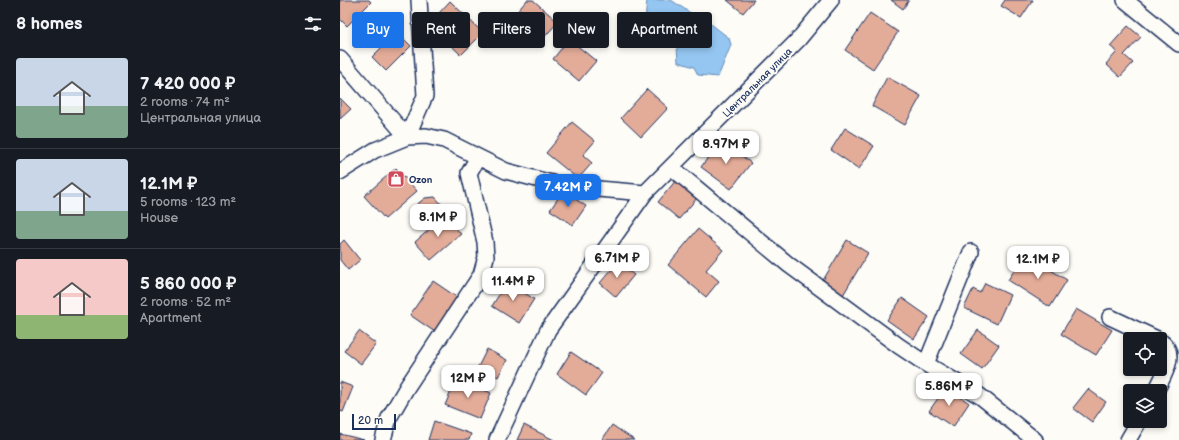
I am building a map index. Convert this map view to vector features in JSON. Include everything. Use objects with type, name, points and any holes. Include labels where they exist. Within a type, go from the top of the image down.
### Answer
[{"type":"street","points":[[407,137],[425,96],[419,0]]},
{"type":"street","name":"Центральная улица","points":[[497,440],[548,330],[646,193],[798,40],[832,0]]},
{"type":"street","points":[[1125,0],[1179,44]]},
{"type":"street","points":[[340,59],[407,137]]},
{"type":"street","points":[[340,172],[375,150],[407,137],[426,136],[444,140],[506,171],[563,186],[646,193]]},
{"type":"street","points":[[383,440],[389,418],[407,387],[481,275],[486,257],[485,242],[468,173],[478,157]]},
{"type":"street","points":[[671,167],[789,265],[899,346],[980,396],[1035,440]]},
{"type":"street","points":[[926,364],[971,252]]},
{"type":"street","points":[[1110,317],[1142,332]]},
{"type":"street","points":[[1167,347],[1170,354],[1170,360],[1167,367]]},
{"type":"street","points":[[1128,440],[1135,428]]},
{"type":"water","points":[[647,0],[671,0],[689,12],[646,12]]},
{"type":"water","points":[[712,25],[729,38],[731,45],[718,77],[698,75],[694,67],[678,62],[677,48],[712,48]]},
{"type":"building","points":[[340,0],[369,0],[371,2],[361,12],[352,12],[352,21],[347,26],[340,19]]},
{"type":"building","points":[[527,0],[533,0],[553,18],[553,28],[545,36],[545,12],[517,12]]},
{"type":"building","points":[[727,0],[754,0],[743,13]]},
{"type":"building","points":[[891,0],[909,0],[903,9]]},
{"type":"building","points":[[1005,0],[1033,0],[1021,18],[1001,6]]},
{"type":"building","points":[[450,1],[461,12],[440,12]]},
{"type":"building","points":[[870,13],[898,32],[873,69],[845,50]]},
{"type":"building","points":[[470,20],[478,28],[478,38],[470,46]]},
{"type":"building","points":[[1128,26],[1141,37],[1124,55],[1133,63],[1120,77],[1106,64],[1117,52],[1110,46]]},
{"type":"building","points":[[404,39],[411,46],[386,71],[372,57],[381,48],[404,48]]},
{"type":"building","points":[[454,48],[468,48],[461,55]]},
{"type":"building","points":[[562,48],[580,48],[596,61],[579,81],[553,59]]},
{"type":"building","points":[[887,77],[921,96],[905,125],[872,106]]},
{"type":"building","points":[[647,89],[668,108],[641,137],[621,118]]},
{"type":"building","points":[[340,98],[351,109],[340,119]]},
{"type":"building","points":[[572,122],[595,141],[583,155],[592,163],[578,179],[546,153]]},
{"type":"building","points":[[845,128],[874,146],[859,169],[831,150]]},
{"type":"building","points":[[721,140],[751,163],[731,189],[701,167]]},
{"type":"building","points":[[396,168],[417,191],[385,219],[364,196]]},
{"type":"building","points":[[677,179],[698,197],[679,219],[658,202]]},
{"type":"building","points":[[563,191],[586,206],[573,225],[550,210]]},
{"type":"building","points":[[435,197],[444,207],[422,225],[410,210],[425,198]]},
{"type":"building","points":[[445,216],[461,234],[431,260],[415,242]]},
{"type":"building","points":[[698,229],[723,250],[706,270],[719,281],[706,297],[668,265]]},
{"type":"building","points":[[344,240],[360,260],[348,270],[340,260],[340,244]]},
{"type":"building","points":[[847,240],[868,253],[843,295],[822,282]]},
{"type":"building","points":[[1025,254],[1067,280],[1050,307],[1008,280]]},
{"type":"building","points":[[618,262],[634,275],[616,297],[600,283]]},
{"type":"building","points":[[433,281],[458,298],[435,332],[410,315]]},
{"type":"building","points":[[507,282],[534,299],[519,323],[492,306]]},
{"type":"building","points":[[985,283],[1010,295],[997,324],[964,308],[973,289],[980,293]]},
{"type":"building","points":[[902,298],[929,317],[914,339],[887,320]]},
{"type":"building","points":[[1076,309],[1112,330],[1096,355],[1061,334]]},
{"type":"building","points":[[978,330],[999,345],[982,369],[961,354]]},
{"type":"building","points":[[359,331],[376,344],[361,364],[344,351]]},
{"type":"building","points":[[487,349],[507,360],[498,377],[478,367]]},
{"type":"building","points":[[571,352],[602,373],[586,395],[557,374]]},
{"type":"building","points":[[457,378],[491,393],[480,419],[445,405]]},
{"type":"building","points":[[340,382],[353,387],[343,412],[340,411]]},
{"type":"building","points":[[946,387],[969,403],[953,427],[929,411]]},
{"type":"building","points":[[1088,389],[1106,402],[1092,422],[1073,408]]},
{"type":"building","points":[[434,421],[471,434],[469,440],[428,440]]},
{"type":"building","points":[[524,425],[554,440],[517,440]]},
{"type":"building","points":[[612,425],[634,440],[602,440]]},
{"type":"building","points":[[340,434],[364,440],[340,440]]},
{"type":"place","name":"Ozon","points":[[396,179]]}]
